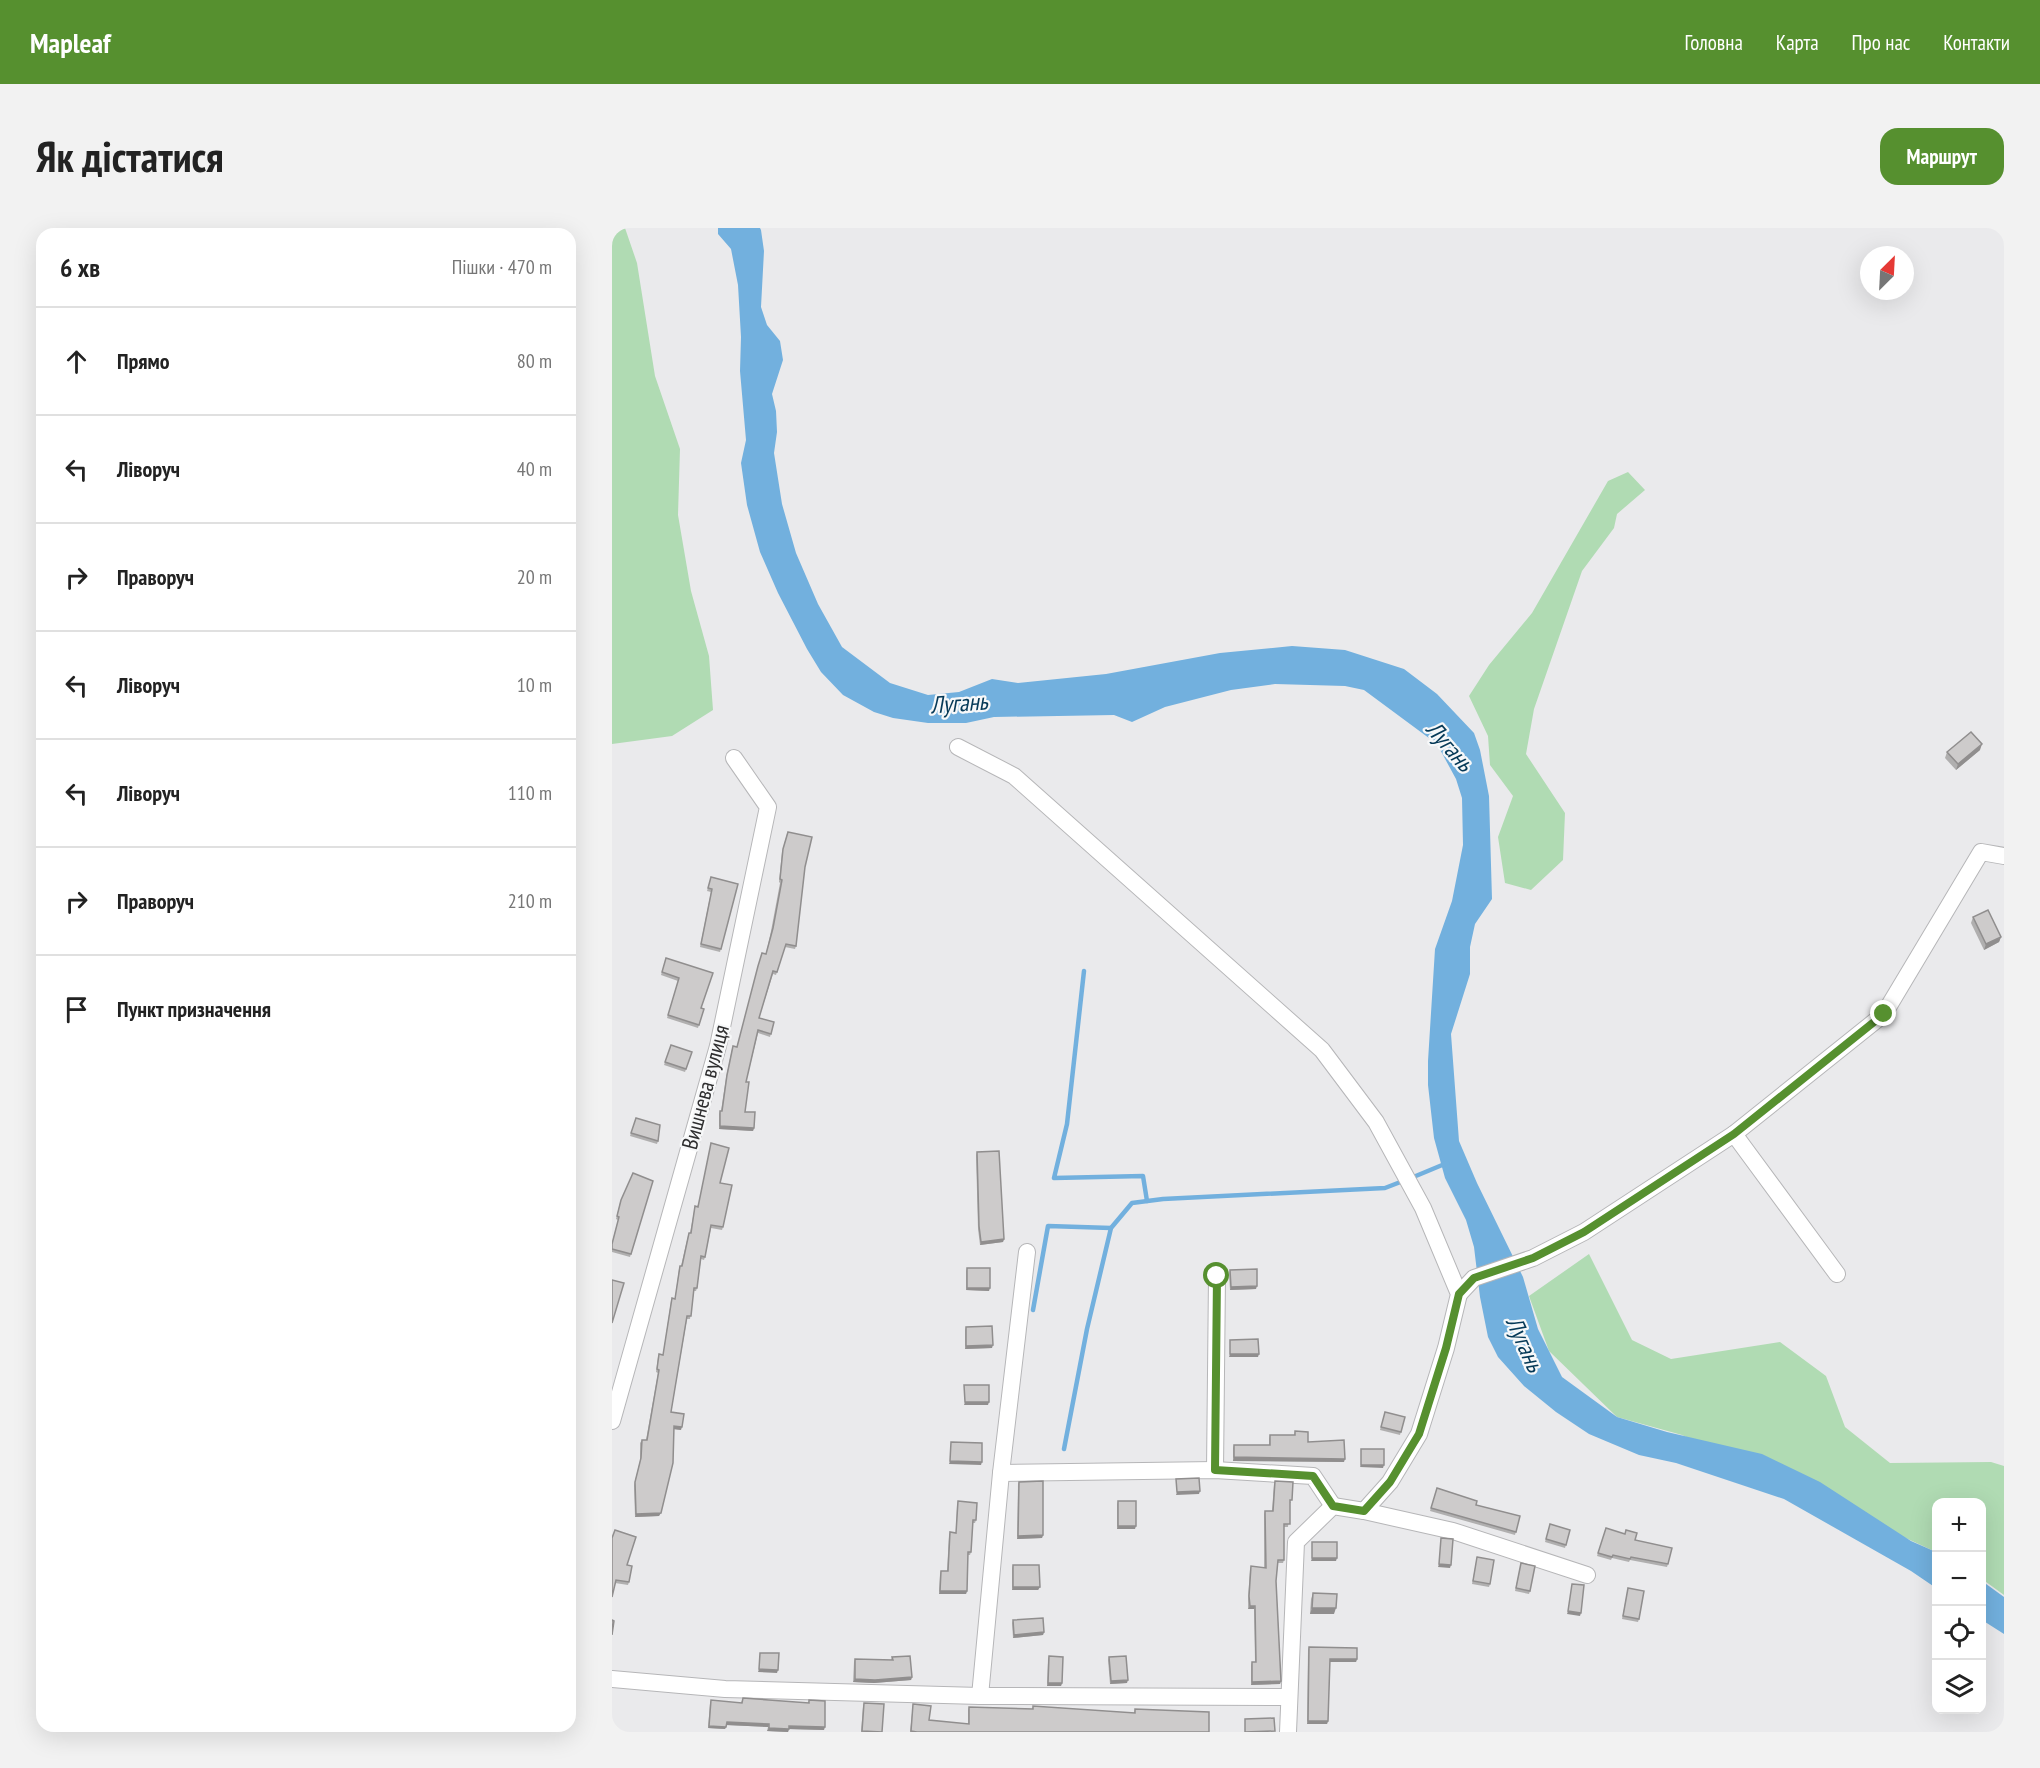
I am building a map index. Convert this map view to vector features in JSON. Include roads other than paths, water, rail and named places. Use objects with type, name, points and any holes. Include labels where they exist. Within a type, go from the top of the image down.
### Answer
[{"type":"street","points":[[958,747],[1014,776],[1322,1050],[1381,1132],[1423,1208],[1459,1294]]},
{"type":"street","name":"Вишнева вулиця","points":[[612,1420],[718,1046],[768,807],[734,759]]},
{"type":"street","points":[[1364,1511],[1390,1482],[1419,1434],[1446,1348],[1459,1294],[1474,1278],[1533,1258],[1584,1232],[1734,1134],[1884,1014],[1981,852],[2004,856]]},
{"type":"street","points":[[1734,1134],[1837,1274]]},
{"type":"street","points":[[980,1696],[1001,1473],[1027,1252]]},
{"type":"street","points":[[1215,1470],[1217,1276]]},
{"type":"street","points":[[1001,1473],[1215,1470],[1313,1476],[1333,1506],[1453,1531],[1587,1575]]},
{"type":"street","points":[[1288,1732],[1296,1542],[1333,1506]]},
{"type":"street","points":[[612,1679],[725,1689],[980,1696],[1289,1697]]},
{"type":"water","name":"Лугань","points":[[718,228],[760,228],[761,230],[764,251],[761,307],[767,325],[780,341],[783,360],[772,394],[777,432],[774,453],[782,504],[796,553],[818,604],[842,647],[890,683],[928,695],[959,692],[992,679],[1018,683],[1106,674],[1220,653],[1292,646],[1345,650],[1404,669],[1437,694],[1474,733],[1480,750],[1489,796],[1492,899],[1475,924],[1470,947],[1470,974],[1451,1034],[1459,1141],[1523,1277],[1538,1329],[1562,1377],[1617,1417],[1667,1432],[1762,1454],[1820,1482],[1911,1541],[1932,1550],[1932,1585],[1784,1499],[1676,1463],[1639,1455],[1589,1434],[1556,1412],[1524,1386],[1498,1357],[1488,1337],[1474,1247],[1466,1220],[1445,1178],[1434,1138],[1428,1085],[1435,949],[1452,901],[1463,845],[1462,798],[1456,779],[1437,744],[1364,690],[1345,686],[1275,684],[1231,690],[1165,707],[1132,722],[1114,715],[994,717],[966,723],[928,723],[893,718],[874,712],[843,695],[821,672],[778,593],[760,552],[747,505],[741,463],[746,440],[740,371],[738,285],[731,249],[718,234]]},
{"type":"water","points":[[1986,1584],[2004,1597],[2004,1634],[1986,1623]]},
{"type":"waterway","points":[[1084,971],[1067,1124],[1054,1178],[1143,1176],[1147,1201]]},
{"type":"waterway","points":[[1411,1178],[1447,1163]]},
{"type":"waterway","points":[[1064,1449],[1087,1329],[1111,1228],[1132,1203],[1163,1199],[1385,1188],[1403,1181]]},
{"type":"waterway","points":[[1033,1310],[1048,1226],[1111,1228]]}]
